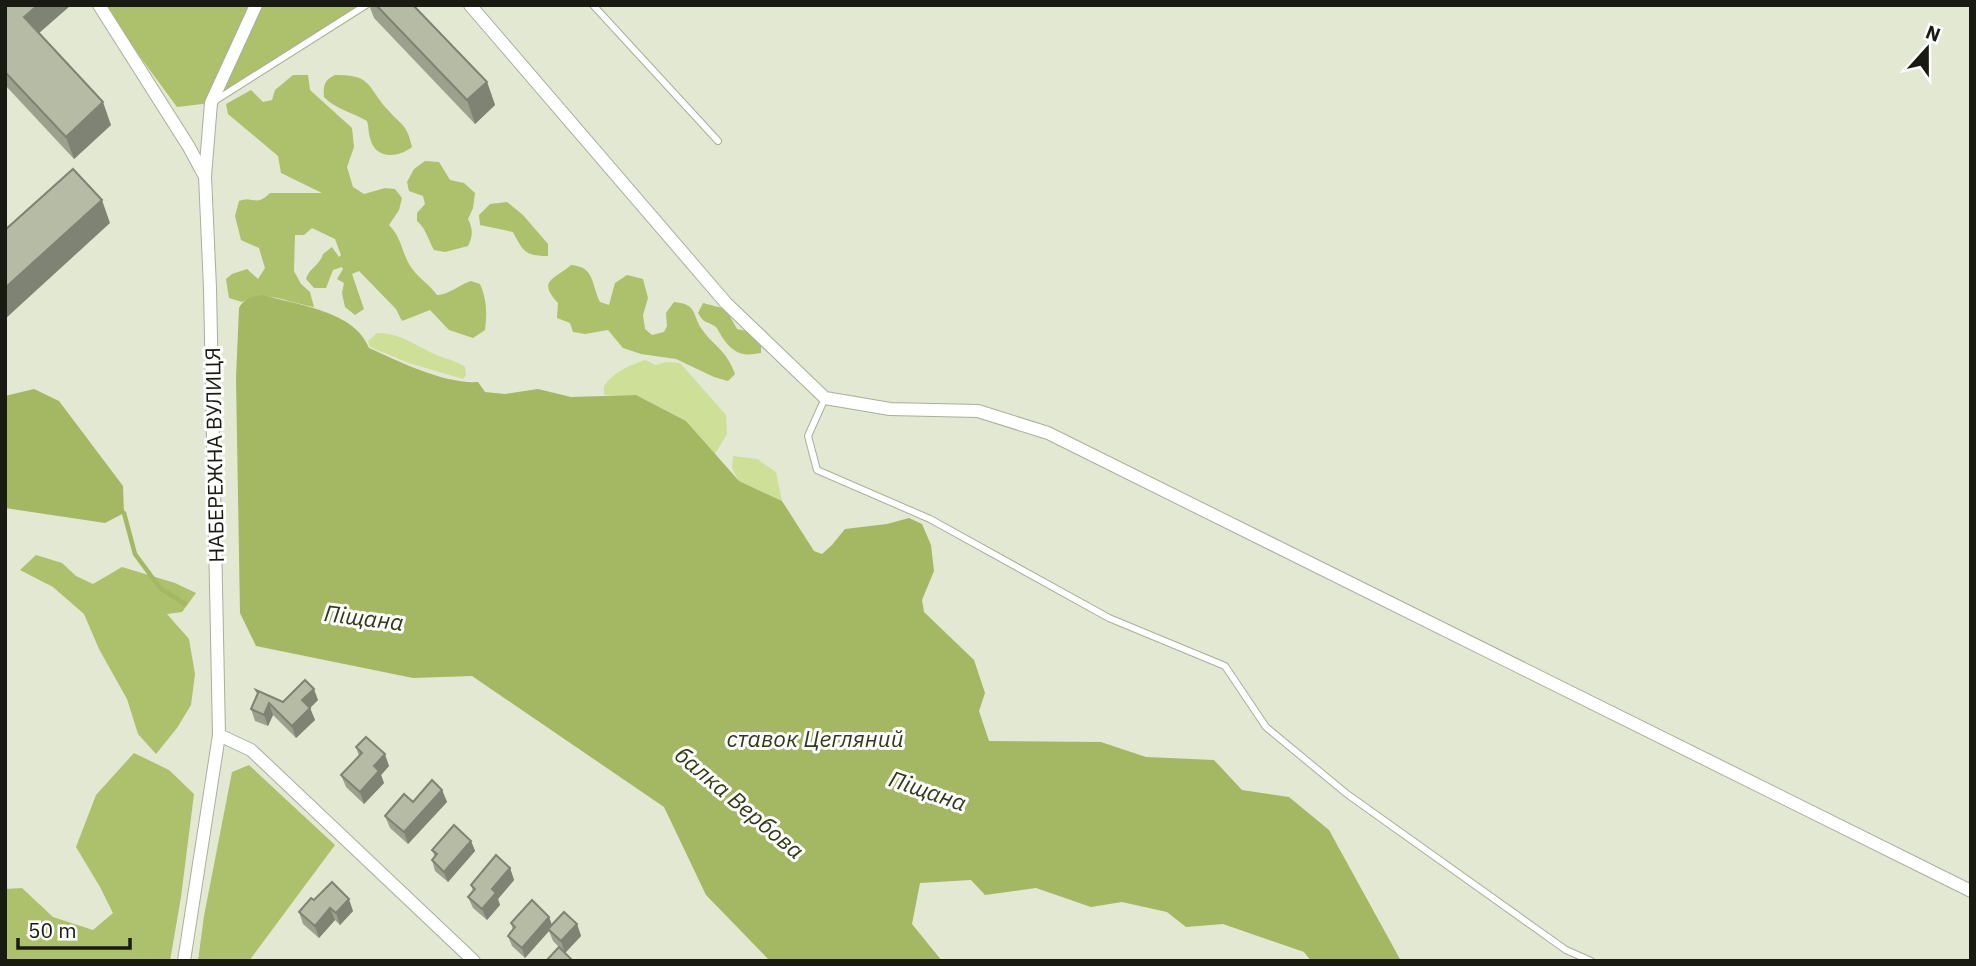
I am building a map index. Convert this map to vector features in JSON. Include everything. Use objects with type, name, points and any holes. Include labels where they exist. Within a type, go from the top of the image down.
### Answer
[{"type":"street","points":[[100,5],[205,176]]},
{"type":"street","name":"НАБЕРЕЖНА ВУЛИЦЯ","points":[[184,961],[219,735],[210,288],[205,176],[211,103],[256,5]]},
{"type":"street","points":[[470,5],[726,303],[825,398],[890,409],[978,411],[1048,433],[1971,891]]},
{"type":"street","points":[[219,735],[251,750],[474,961]]},
{"type":"lane","points":[[211,103],[366,5]]},
{"type":"lane","points":[[593,5],[718,141]]},
{"type":"lane","points":[[825,398],[808,436],[817,470],[930,519],[1109,618],[1224,666],[1266,727],[1347,793],[1566,950],[1591,961]]},
{"type":"shaded area","points":[[102,5],[366,5],[211,103],[177,107]]},
{"type":"shaded area","points":[[293,75],[308,75],[310,90],[352,128],[354,147],[347,167],[353,187],[364,194],[385,188],[395,189],[402,198],[399,210],[389,225],[416,273],[437,295],[471,281],[480,284],[486,307],[485,330],[473,338],[449,330],[430,310],[402,321],[396,309],[359,271],[352,274],[364,309],[355,315],[345,307],[342,293],[344,283],[337,279],[342,267],[333,270],[326,288],[314,288],[306,279],[323,254],[332,247],[339,257],[341,255],[335,239],[312,228],[304,235],[295,235],[294,271],[301,284],[310,292],[314,307],[268,297],[251,298],[242,302],[229,298],[226,279],[232,274],[247,269],[258,279],[265,268],[259,248],[241,240],[235,216],[239,201],[258,200],[270,193],[322,193],[281,173],[278,156],[228,114],[226,104],[251,90],[263,102],[272,100],[275,90]]},
{"type":"shaded area","points":[[335,75],[356,77],[368,84],[406,129],[412,147],[394,155],[377,150],[370,138],[367,121],[339,108],[324,97],[325,84]]},
{"type":"shaded area","points":[[425,161],[439,162],[450,180],[464,183],[475,193],[468,219],[472,232],[468,246],[445,252],[434,250],[417,221],[417,213],[425,204],[423,196],[409,191],[407,182],[414,169]]},
{"type":"shaded area","points":[[507,202],[523,215],[548,244],[548,256],[534,255],[526,251],[513,232],[480,225],[479,215],[490,204]]},
{"type":"shaded area","points":[[571,265],[579,266],[588,273],[600,302],[609,305],[615,283],[627,275],[643,279],[648,298],[643,315],[645,329],[652,335],[664,332],[667,326],[666,313],[674,302],[688,306],[694,312],[701,328],[724,353],[735,374],[728,381],[676,359],[641,354],[623,348],[608,330],[585,334],[573,332],[570,323],[557,318],[558,303],[548,285]]},
{"type":"shaded area","points":[[703,303],[726,309],[737,329],[747,331],[761,344],[761,353],[743,354],[730,347],[716,327],[704,321],[698,313]]},
{"type":"shaded area","points":[[377,333],[400,337],[457,363],[465,367],[466,375],[463,379],[409,363],[370,347],[368,341]]},
{"type":"shaded area","points":[[645,360],[656,365],[666,362],[680,363],[726,415],[727,434],[715,454],[686,421],[636,395],[604,395],[604,386],[613,376]]},
{"type":"shaded area","points":[[733,456],[757,459],[776,472],[782,501],[739,481],[732,468]]},
{"type":"shaded area","points":[[36,555],[62,563],[76,576],[93,584],[122,567],[175,583],[196,593],[182,612],[167,614],[189,639],[195,674],[191,705],[156,754],[138,734],[127,699],[99,649],[84,614],[53,587],[20,570]]},
{"type":"shaded area","points":[[134,753],[169,770],[194,794],[170,961],[5,961],[5,889],[22,888],[53,917],[93,930],[113,913],[76,847],[96,795]]},
{"type":"shaded area","points":[[249,765],[335,845],[249,961],[198,961],[232,772]]},
{"type":"water","name":"ставок Цегляний","points":[[263,295],[324,311],[351,326],[362,336],[369,348],[437,376],[478,382],[485,392],[505,394],[538,389],[571,397],[636,395],[686,421],[739,481],[782,501],[814,551],[822,554],[845,529],[887,524],[909,518],[922,524],[931,545],[934,571],[922,600],[924,612],[974,660],[985,693],[979,711],[989,741],[1101,742],[1146,757],[1214,760],[1242,790],[1289,797],[1329,830],[1401,961],[1311,961],[1304,952],[1223,924],[1186,927],[1167,912],[1122,902],[1091,907],[1036,888],[985,895],[971,880],[920,883],[912,924],[942,961],[770,961],[706,895],[664,807],[472,676],[413,678],[256,646],[240,613],[236,378],[239,308],[249,298]]},
{"type":"water","points":[[34,389],[59,401],[123,486],[124,513],[105,523],[5,508],[5,396]]},
{"type":"building","points":[[5,5],[38,5],[24,17],[103,102],[66,137],[5,72]]},
{"type":"building","points":[[376,5],[413,5],[487,82],[467,100]]},
{"type":"building","points":[[73,169],[102,200],[5,288],[5,230]]},
{"type":"building","points":[[305,680],[314,689],[302,700],[310,708],[292,726],[269,703],[264,715],[251,709],[258,693],[256,690],[283,702]]},
{"type":"building","points":[[366,737],[385,754],[374,766],[379,771],[360,792],[341,775],[362,753],[356,747]]},
{"type":"building","points":[[432,780],[442,790],[404,832],[385,816],[404,794],[413,802]]},
{"type":"building","points":[[454,825],[471,841],[444,872],[432,860],[437,854],[432,850]]},
{"type":"building","points":[[496,855],[510,868],[492,889],[496,893],[482,909],[468,897],[475,889],[471,885]]},
{"type":"building","points":[[332,882],[349,899],[336,913],[330,908],[315,926],[299,912],[311,898],[314,900]]},
{"type":"building","points":[[532,900],[549,917],[522,948],[508,936],[515,927],[511,923]]},
{"type":"building","points":[[564,912],[577,924],[561,941],[548,929]]},
{"type":"building","points":[[559,947],[573,961],[546,961]]},
{"type":"waterway","name":"Піщана","points":[[121,511],[124,513],[135,554],[160,588],[185,604]]},
{"type":"water label","name":"балка Вербова","points":[[740,802]]}]
